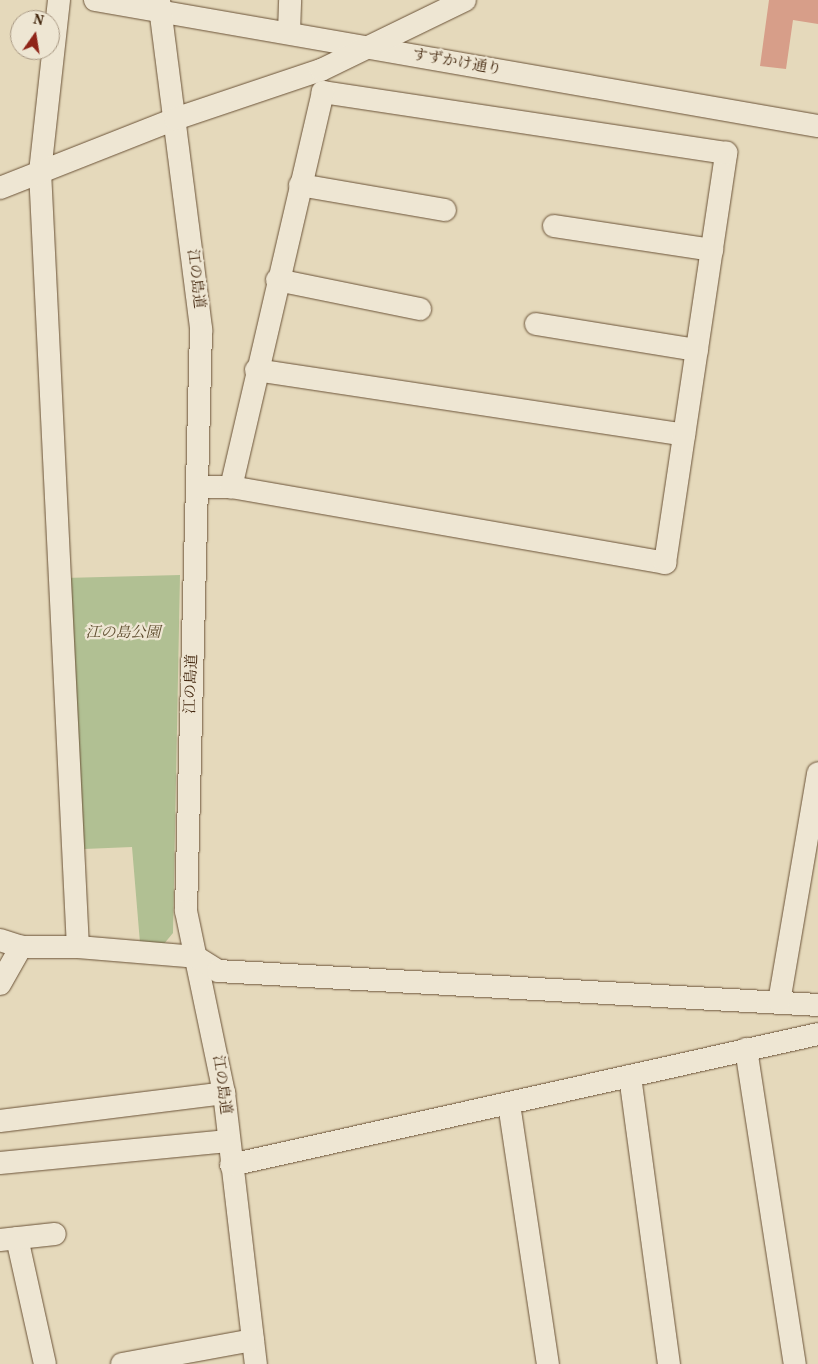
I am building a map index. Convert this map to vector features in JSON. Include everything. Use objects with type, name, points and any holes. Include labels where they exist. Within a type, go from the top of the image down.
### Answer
[{"type":"street","points":[[58,0],[40,171],[78,947]]},
{"type":"street","name":"すずかけ通り","points":[[95,0],[160,4],[369,48],[818,126]]},
{"type":"street","points":[[289,32],[290,0]]},
{"type":"street","points":[[0,188],[175,119],[321,70],[465,0]]},
{"type":"street","name":"江の島道","points":[[160,4],[201,330],[186,911],[224,1093],[228,1141],[256,1364]]},
{"type":"street","points":[[198,487],[231,487],[665,563],[726,153],[322,92],[256,370],[231,487]]},
{"type":"street","points":[[300,184],[445,210]]},
{"type":"street","points":[[554,226],[712,250]]},
{"type":"street","points":[[277,280],[420,309]]},
{"type":"street","points":[[536,324],[697,350]]},
{"type":"street","points":[[256,370],[684,435]]},
{"type":"street","points":[[779,1002],[818,773]]},
{"type":"street","points":[[0,940],[21,947],[78,947],[196,957],[218,971],[818,1005]]},
{"type":"street","points":[[0,984],[21,947]]},
{"type":"street","points":[[231,1166],[818,1034]]},
{"type":"street","points":[[746,1049],[794,1364]]},
{"type":"street","points":[[630,1076],[669,1364]]},
{"type":"street","points":[[0,1121],[224,1093]]},
{"type":"street","points":[[509,1104],[548,1364]]},
{"type":"street","points":[[0,1163],[228,1141]]},
{"type":"street","points":[[45,1364],[9,1239],[55,1234]]},
{"type":"street","points":[[122,1364],[252,1340]]},
{"type":"green space","name":"江の島公園","points":[[180,575],[173,933],[163,945],[140,943],[132,847],[84,849],[64,578]]},
{"type":"building","points":[[769,0],[818,0],[818,24],[793,20],[786,69],[760,66]]}]
